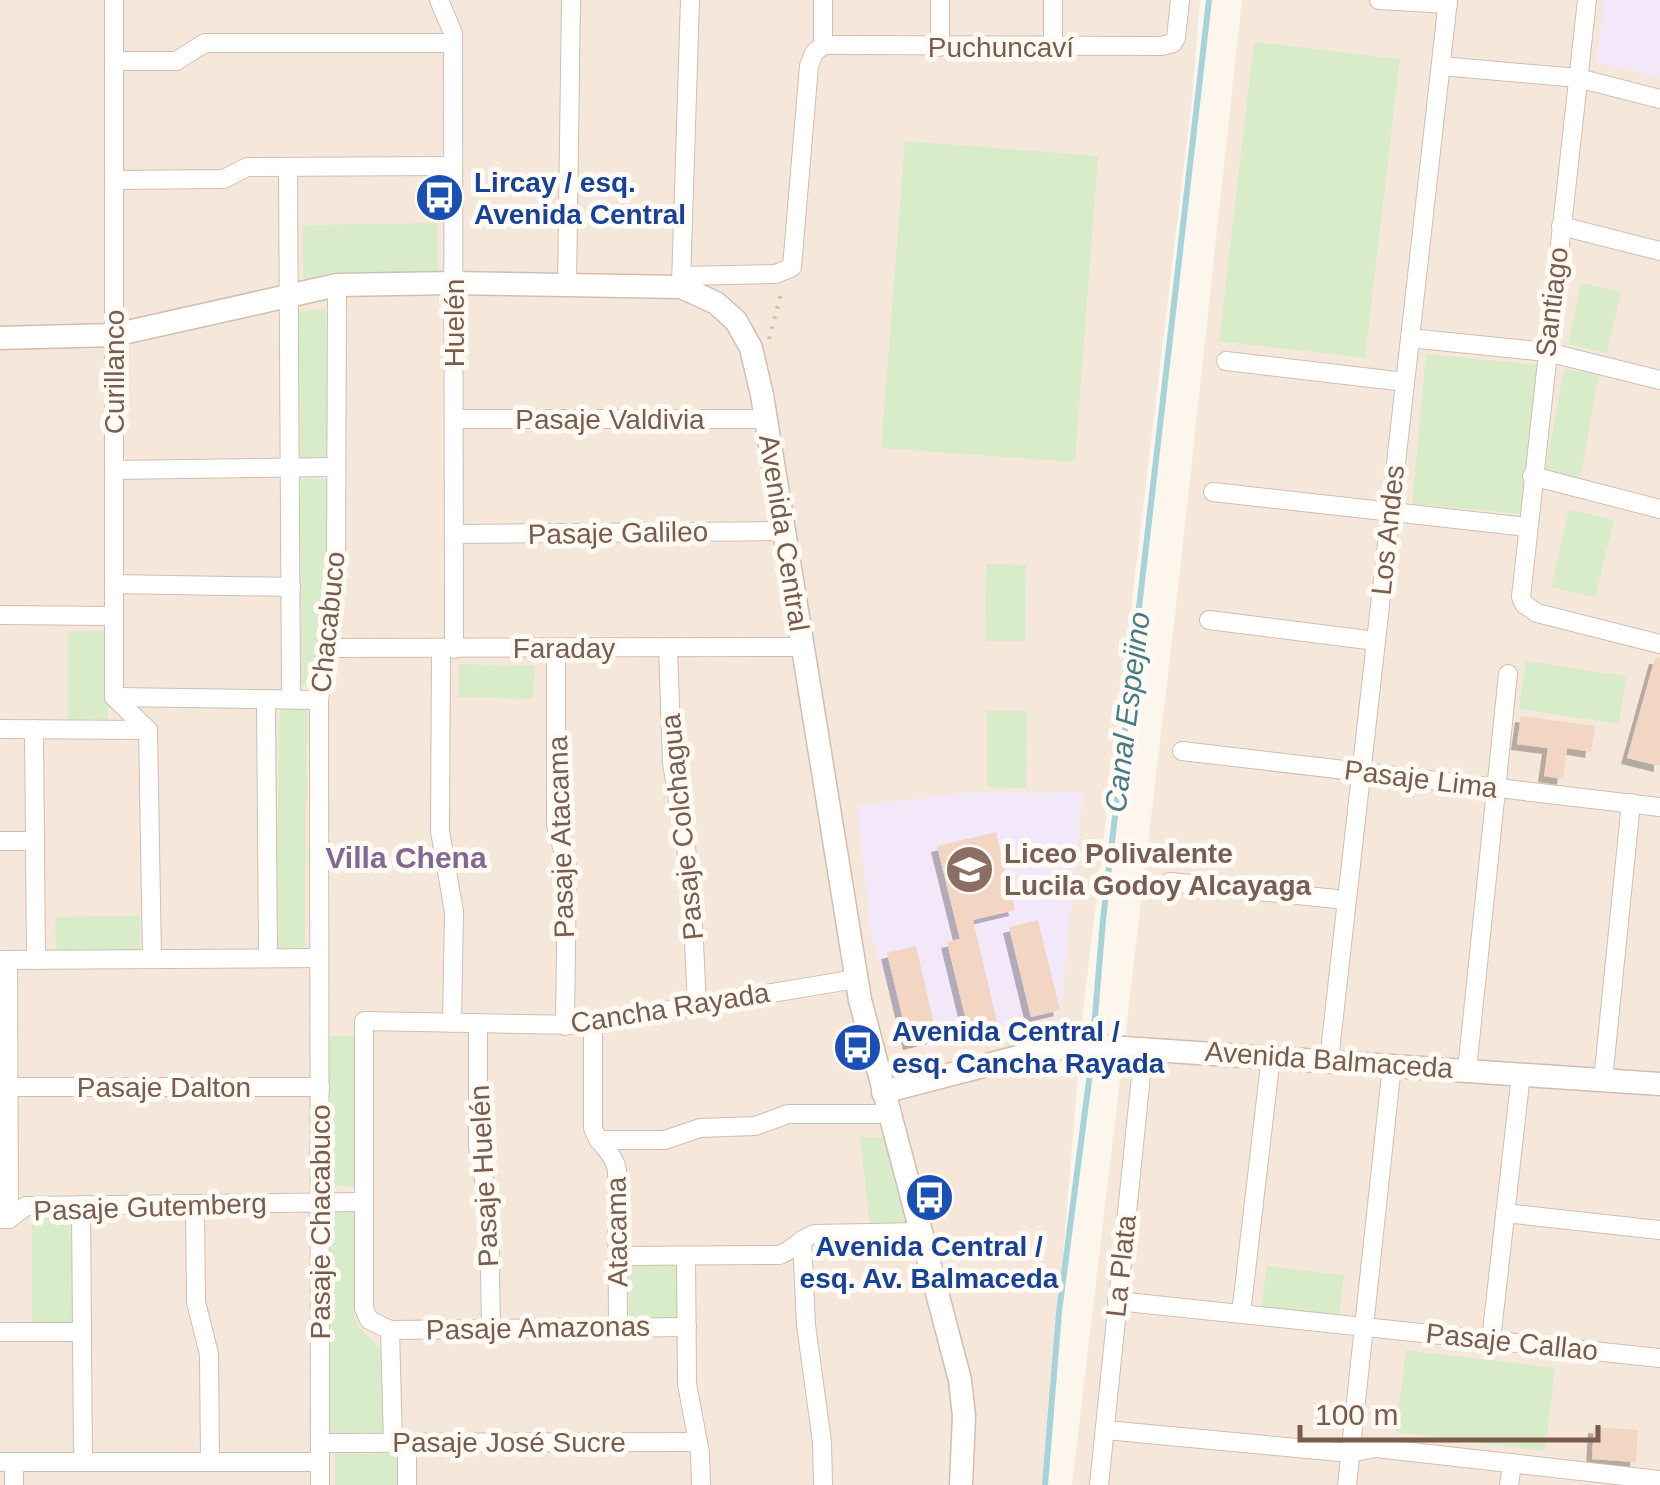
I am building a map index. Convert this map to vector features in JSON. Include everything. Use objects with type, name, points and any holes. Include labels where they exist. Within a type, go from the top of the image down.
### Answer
[{"type":"street","name":"Curillanco","points":[[114,0],[114,697]]},
{"type":"street","name":"Huelén","points":[[440,0],[450,20],[452,43],[454,534],[448,648]]},
{"type":"street","points":[[567,285],[571,0]]},
{"type":"street","points":[[690,0],[681,282],[776,274],[786,271],[794,259],[810,66],[814,52],[823,46],[823,0]]},
{"type":"street","points":[[940,0],[940,47]]},
{"type":"street","points":[[1053,0],[1053,47]]},
{"type":"street","name":"Puchuncaví","points":[[823,46],[1161,46],[1176,38],[1180,0]]},
{"type":"street","points":[[1379,0],[1448,2]]},
{"type":"street","name":"Santiago","points":[[1587,0],[1520,586],[1524,604],[1537,613],[1660,644]]},
{"type":"street","name":"Los Andes","points":[[1328,1060],[1448,2]]},
{"type":"street","points":[[114,61],[176,61],[206,44],[452,43]]},
{"type":"street","points":[[1441,66],[1578,78],[1660,99]]},
{"type":"street","points":[[114,180],[224,179],[247,167],[452,166]]},
{"type":"street","name":"Chacabuco","points":[[288,168],[292,699]]},
{"type":"street","points":[[1561,226],[1660,250]]},
{"type":"street","name":"Avenida Central","points":[[0,338],[114,335],[336,285],[454,282],[681,282],[716,303],[743,332],[755,362],[766,419],[856,979],[960,1380],[964,1416],[961,1485]]},
{"type":"street","name":"Chacabuco","points":[[319,958],[319,700],[336,578],[336,285]]},
{"type":"street","points":[[1410,338],[1546,352],[1660,380]]},
{"type":"street","points":[[1226,361],[1405,382]]},
{"type":"street","name":"Pasaje Valdivia","points":[[454,420],[766,419]]},
{"type":"street","points":[[114,470],[336,468]]},
{"type":"street","points":[[1532,476],[1660,509]]},
{"type":"street","points":[[1214,492],[1526,527]]},
{"type":"street","name":"Pasaje Galileo","points":[[454,534],[783,531]]},
{"type":"street","points":[[114,584],[291,587]]},
{"type":"street","points":[[0,615],[114,616]]},
{"type":"street","points":[[1210,620],[1376,641]]},
{"type":"street","name":"Faraday","points":[[326,648],[802,647]]},
{"type":"street","points":[[448,648],[440,831],[454,912],[452,1023]]},
{"type":"street","name":"Pasaje Atacama","points":[[556,648],[556,825],[567,866],[565,1026]]},
{"type":"street","name":"Pasaje Colchagua","points":[[668,648],[672,762],[693,894],[697,1006]]},
{"type":"street","points":[[1467,1070],[1508,674]]},
{"type":"street","points":[[114,697],[319,700]]},
{"type":"street","points":[[114,697],[148,730],[152,959]]},
{"type":"street","name":"Chacabuco","points":[[266,701],[268,958]]},
{"type":"street","points":[[0,730],[148,730]]},
{"type":"street","points":[[34,730],[36,960]]},
{"type":"street","name":"Pasaje Lima","points":[[1182,750],[1660,807]]},
{"type":"street","points":[[1603,1080],[1630,803]]},
{"type":"street","points":[[0,841],[35,841]]},
{"type":"street","points":[[1170,882],[1346,900]]},
{"type":"street","points":[[4,1220],[8,1087],[4,960],[319,958]]},
{"type":"street","name":"Pasaje Chacabuco","points":[[319,958],[320,1485]]},
{"type":"street","name":"Cancha Rayada","points":[[364,1021],[593,1024],[856,979]]},
{"type":"street","name":"Pasaje Chacabuco","points":[[364,1021],[364,1308],[369,1320],[390,1330]]},
{"type":"street","name":"Pasaje Huelén","points":[[478,1024],[478,1146],[490,1208],[491,1328]]},
{"type":"street","name":"Atacama","points":[[593,1024],[592,1120],[598,1140],[616,1162],[618,1327]]},
{"type":"street","name":"Avenida Balmaceda","points":[[886,1103],[1046,1050],[1080,1045],[1660,1084]]},
{"type":"street","name":"La Plata","points":[[1099,1485],[1144,1047]]},
{"type":"street","points":[[1240,1314],[1271,1056]]},
{"type":"street","points":[[1346,1485],[1392,1065]]},
{"type":"street","points":[[1491,1340],[1521,1074]]},
{"type":"street","name":"Pasaje Dalton","points":[[8,1087],[320,1087]]},
{"type":"street","points":[[598,1140],[666,1140],[707,1126],[763,1124],[788,1114],[886,1103]]},
{"type":"street","name":"Pasaje Gutemberg","points":[[4,1220],[26,1206],[364,1202]]},
{"type":"street","points":[[80,1204],[83,1462]]},
{"type":"street","points":[[195,1204],[196,1302],[209,1354],[210,1462]]},
{"type":"street","points":[[1506,1213],[1660,1230]]},
{"type":"street","points":[[619,1256],[779,1255],[816,1234],[923,1232]]},
{"type":"street","points":[[802,1240],[805,1315],[824,1485]]},
{"type":"street","points":[[686,1257],[688,1400],[698,1442],[701,1485]]},
{"type":"street","name":"Pasaje Callao","points":[[1117,1301],[1660,1358]]},
{"type":"street","name":"Pasaje Amazonas","points":[[390,1330],[686,1327]]},
{"type":"street","points":[[390,1330],[407,1485]]},
{"type":"street","points":[[0,1332],[82,1332]]},
{"type":"street","points":[[1106,1430],[1350,1454],[1376,1448],[1660,1480]]},
{"type":"street","name":"Pasaje José Sucre","points":[[7,1462],[210,1462],[400,1442],[698,1442]]},
{"type":"street","points":[[7,1462],[14,1485]]},
{"type":"street","points":[[1509,1485],[1512,1464]]},
{"type":"path","points":[[768,343],[786,271]]},
{"type":"shaded area","points":[[0,0],[1200,0],[1193,90],[1084,1003],[1044,1485],[0,1485]]},
{"type":"shaded area","points":[[1242,0],[1660,0],[1660,1485],[1072,1485],[1178,589]]},
{"type":"shaded area","points":[[1604,0],[1660,0],[1660,78],[1597,62]]},
{"type":"shaded area","name":"Liceo Polivalente Lucila Godoy Alcayaga","points":[[1083,792],[1060,1014],[930,1049],[904,1042],[871,933],[857,806],[966,793]]},
{"type":"green space","points":[[1254,42],[1400,59],[1365,358],[1219,341]]},
{"type":"green space","points":[[905,141],[1098,156],[1075,462],[881,448]]},
{"type":"green space","points":[[437,223],[438,272],[334,272],[303,280],[302,225]]},
{"type":"green space","points":[[1581,283],[1621,292],[1607,353],[1568,344]]},
{"type":"green space","points":[[326,308],[328,458],[300,459],[298,312]]},
{"type":"green space","points":[[1426,354],[1539,365],[1524,514],[1412,504]]},
{"type":"green space","points":[[1564,369],[1599,375],[1580,479],[1545,472]]},
{"type":"green space","points":[[300,479],[328,479],[326,609],[317,686],[301,684]]},
{"type":"green space","points":[[1569,509],[1614,520],[1595,598],[1551,587]]},
{"type":"green space","points":[[986,564],[1026,565],[1025,641],[985,641]]},
{"type":"green space","points":[[68,631],[108,631],[108,719],[68,719]]},
{"type":"green space","points":[[1526,661],[1626,676],[1619,724],[1519,709]]},
{"type":"green space","points":[[459,664],[535,666],[533,699],[458,697]]},
{"type":"green space","points":[[298,706],[307,712],[305,947],[275,952],[280,710]]},
{"type":"green space","points":[[987,711],[1027,711],[1026,788],[987,787]]},
{"type":"green space","points":[[140,916],[140,950],[56,952],[55,917]]},
{"type":"green space","points":[[327,1036],[356,1036],[355,1187],[329,1185]]},
{"type":"green space","points":[[860,1137],[884,1138],[912,1225],[870,1226]]},
{"type":"green space","points":[[329,1211],[352,1211],[355,1216],[354,1315],[358,1326],[381,1350],[383,1430],[376,1435],[330,1437],[325,1429],[325,1215]]},
{"type":"green space","points":[[32,1218],[74,1218],[74,1328],[32,1328]]},
{"type":"green space","points":[[680,1264],[679,1318],[629,1318],[628,1265]]},
{"type":"green space","points":[[1267,1266],[1344,1275],[1339,1318],[1261,1309]]},
{"type":"green space","points":[[1406,1350],[1555,1368],[1545,1451],[1396,1432]]},
{"type":"green space","points":[[401,1453],[402,1485],[335,1485],[335,1454]]},
{"type":"building","points":[[1655,658],[1660,658],[1660,766],[1627,758]]},
{"type":"building","points":[[1521,716],[1595,726],[1591,752],[1567,748],[1563,779],[1544,776],[1548,748],[1517,744]]},
{"type":"building","points":[[996,832],[1015,910],[973,920],[998,1026],[969,1032],[947,942],[960,939],[937,846]]},
{"type":"building","points":[[1038,920],[1060,1010],[1031,1017],[1009,927]]},
{"type":"building","points":[[916,946],[937,1037],[909,1044],[887,953]]},
{"type":"building","points":[[1594,1427],[1638,1430],[1636,1462],[1592,1459]]},
{"type":"waterway","name":"Canal Espejino","points":[[1045,1485],[1059,1312],[1091,1065],[1103,920],[1209,0]]},
{"type":"place","name":"Lircay / esq. Avenida Central","points":[[439,198]]},
{"type":"place","name":"Liceo Polivalente Lucila Godoy Alcayaga","points":[[969,869]]},
{"type":"place","name":"Avenida Central / esq. Cancha Rayada","points":[[857,1047]]},
{"type":"place","name":"Avenida Central / esq. Av. Balmaceda","points":[[929,1198]]},
{"type":"district","name":"Villa Chena","points":[[406,857]]}]
